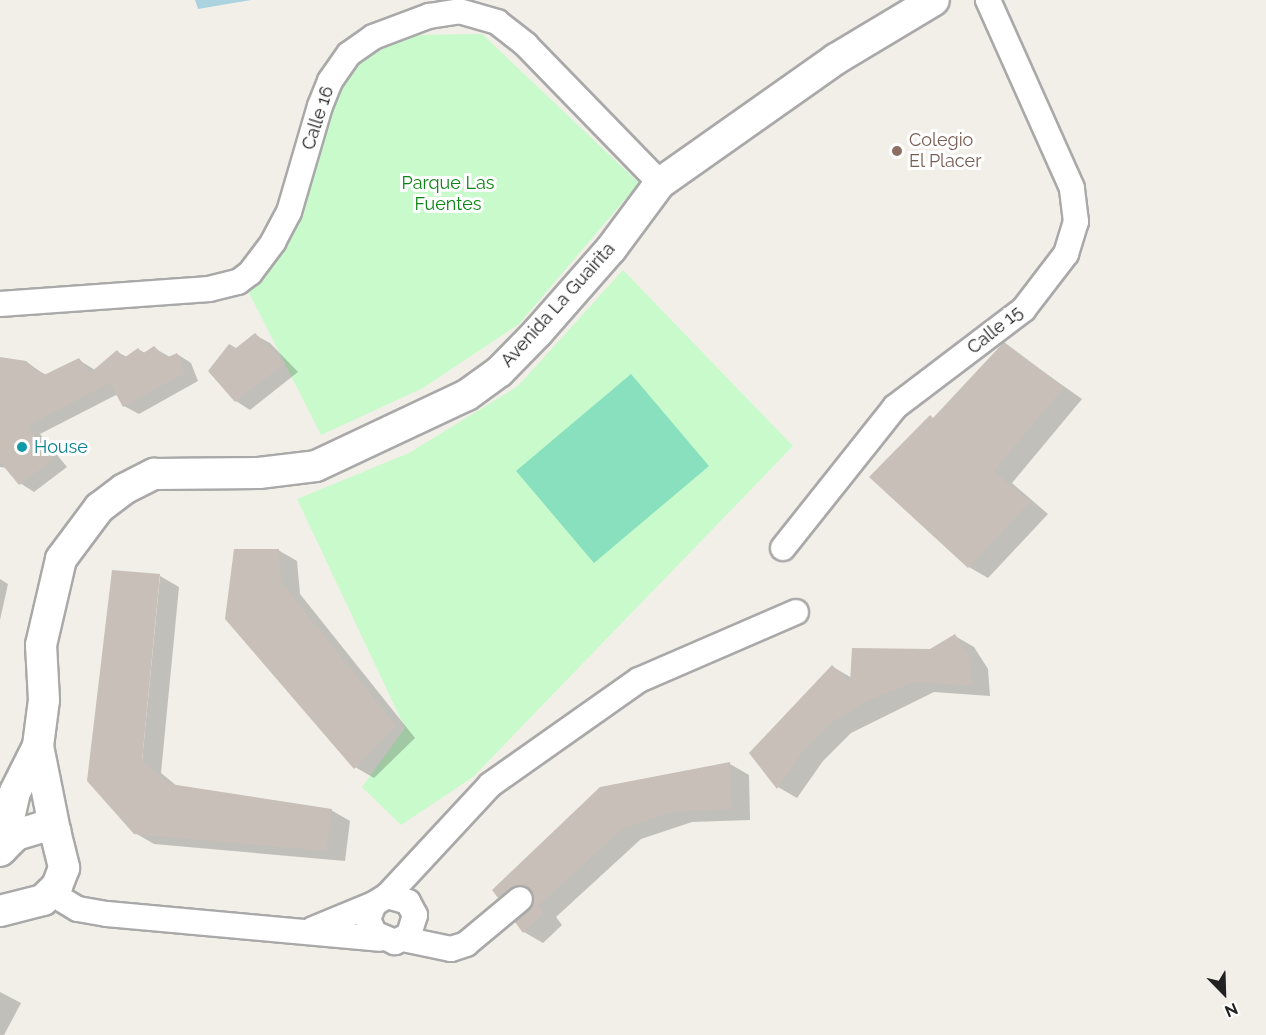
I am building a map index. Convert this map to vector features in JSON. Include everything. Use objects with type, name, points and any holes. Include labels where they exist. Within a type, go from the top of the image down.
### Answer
[{"type":"street","name":"Avenida La Guairita","points":[[51,893],[64,868],[38,746],[44,700],[41,645],[48,606],[61,559],[99,508],[124,489],[154,474],[259,473],[316,466],[446,407],[488,381],[516,355],[611,249],[660,183],[836,59],[934,0]]},
{"type":"street","name":"Calle 15","points":[[783,548],[895,407],[1023,310],[1066,254],[1076,222],[1072,189],[988,0]]},
{"type":"street","name":"Calle 16","points":[[0,304],[209,289],[238,282],[250,273],[273,242],[289,212],[320,106],[330,81],[349,54],[374,37],[429,16],[459,11],[497,22],[526,45],[660,183]]},
{"type":"street","points":[[391,939],[368,918],[381,900],[490,785],[639,680],[796,612]]},
{"type":"street","name":"Avenida La Guairita","points":[[1,850],[15,792],[38,746]]},
{"type":"street","name":"Avenida La Guairita","points":[[1,850],[16,836],[31,829],[55,831]]},
{"type":"street","points":[[0,910],[31,905],[51,893],[78,909],[107,914],[391,939],[451,949],[477,936],[520,899]]},
{"type":"street","points":[[308,931],[381,900],[408,902],[424,926],[447,935],[477,936]]},
{"type":"street","points":[[391,939],[413,929],[415,915]]},
{"type":"green space","name":"Parque Las Fuentes","points":[[482,34],[639,183],[519,324],[423,388],[321,435],[249,293],[291,234],[328,113],[359,62],[409,35]]},
{"type":"green space","points":[[623,270],[793,446],[473,777],[401,825],[362,787],[405,728],[297,499],[409,453],[518,386]]},
{"type":"green space","points":[[631,374],[709,466],[594,563],[516,471]]},
{"type":"water","points":[[195,0],[251,0],[198,9]]},
{"type":"building","points":[[255,333],[285,363],[235,402],[208,371],[229,344],[236,348]]},
{"type":"building","points":[[1004,342],[1064,387],[994,471],[1030,502],[968,568],[869,477],[930,415],[933,418]]},
{"type":"building","points":[[154,346],[166,358],[177,353],[185,373],[123,407],[110,383],[27,426],[54,459],[19,485],[0,462],[0,357],[26,361],[44,375],[79,358],[90,373],[117,350],[124,358],[138,348],[142,354]]},
{"type":"building","points":[[234,549],[279,549],[281,582],[396,726],[354,769],[225,619]]},
{"type":"building","points":[[112,570],[160,574],[142,761],[170,784],[332,809],[326,851],[134,834],[87,781]]},
{"type":"building","points":[[955,634],[969,657],[972,686],[914,682],[868,701],[832,722],[804,750],[777,789],[749,753],[832,665],[850,683],[852,648],[930,649]]},
{"type":"building","points":[[730,762],[732,809],[672,812],[622,829],[538,906],[544,913],[523,933],[515,922],[533,904],[531,890],[517,885],[498,898],[492,890],[600,787]]},
{"type":"place","name":"Colegio El Placer","points":[[897,151]]},
{"type":"place","name":"House","points":[[22,447]]}]
